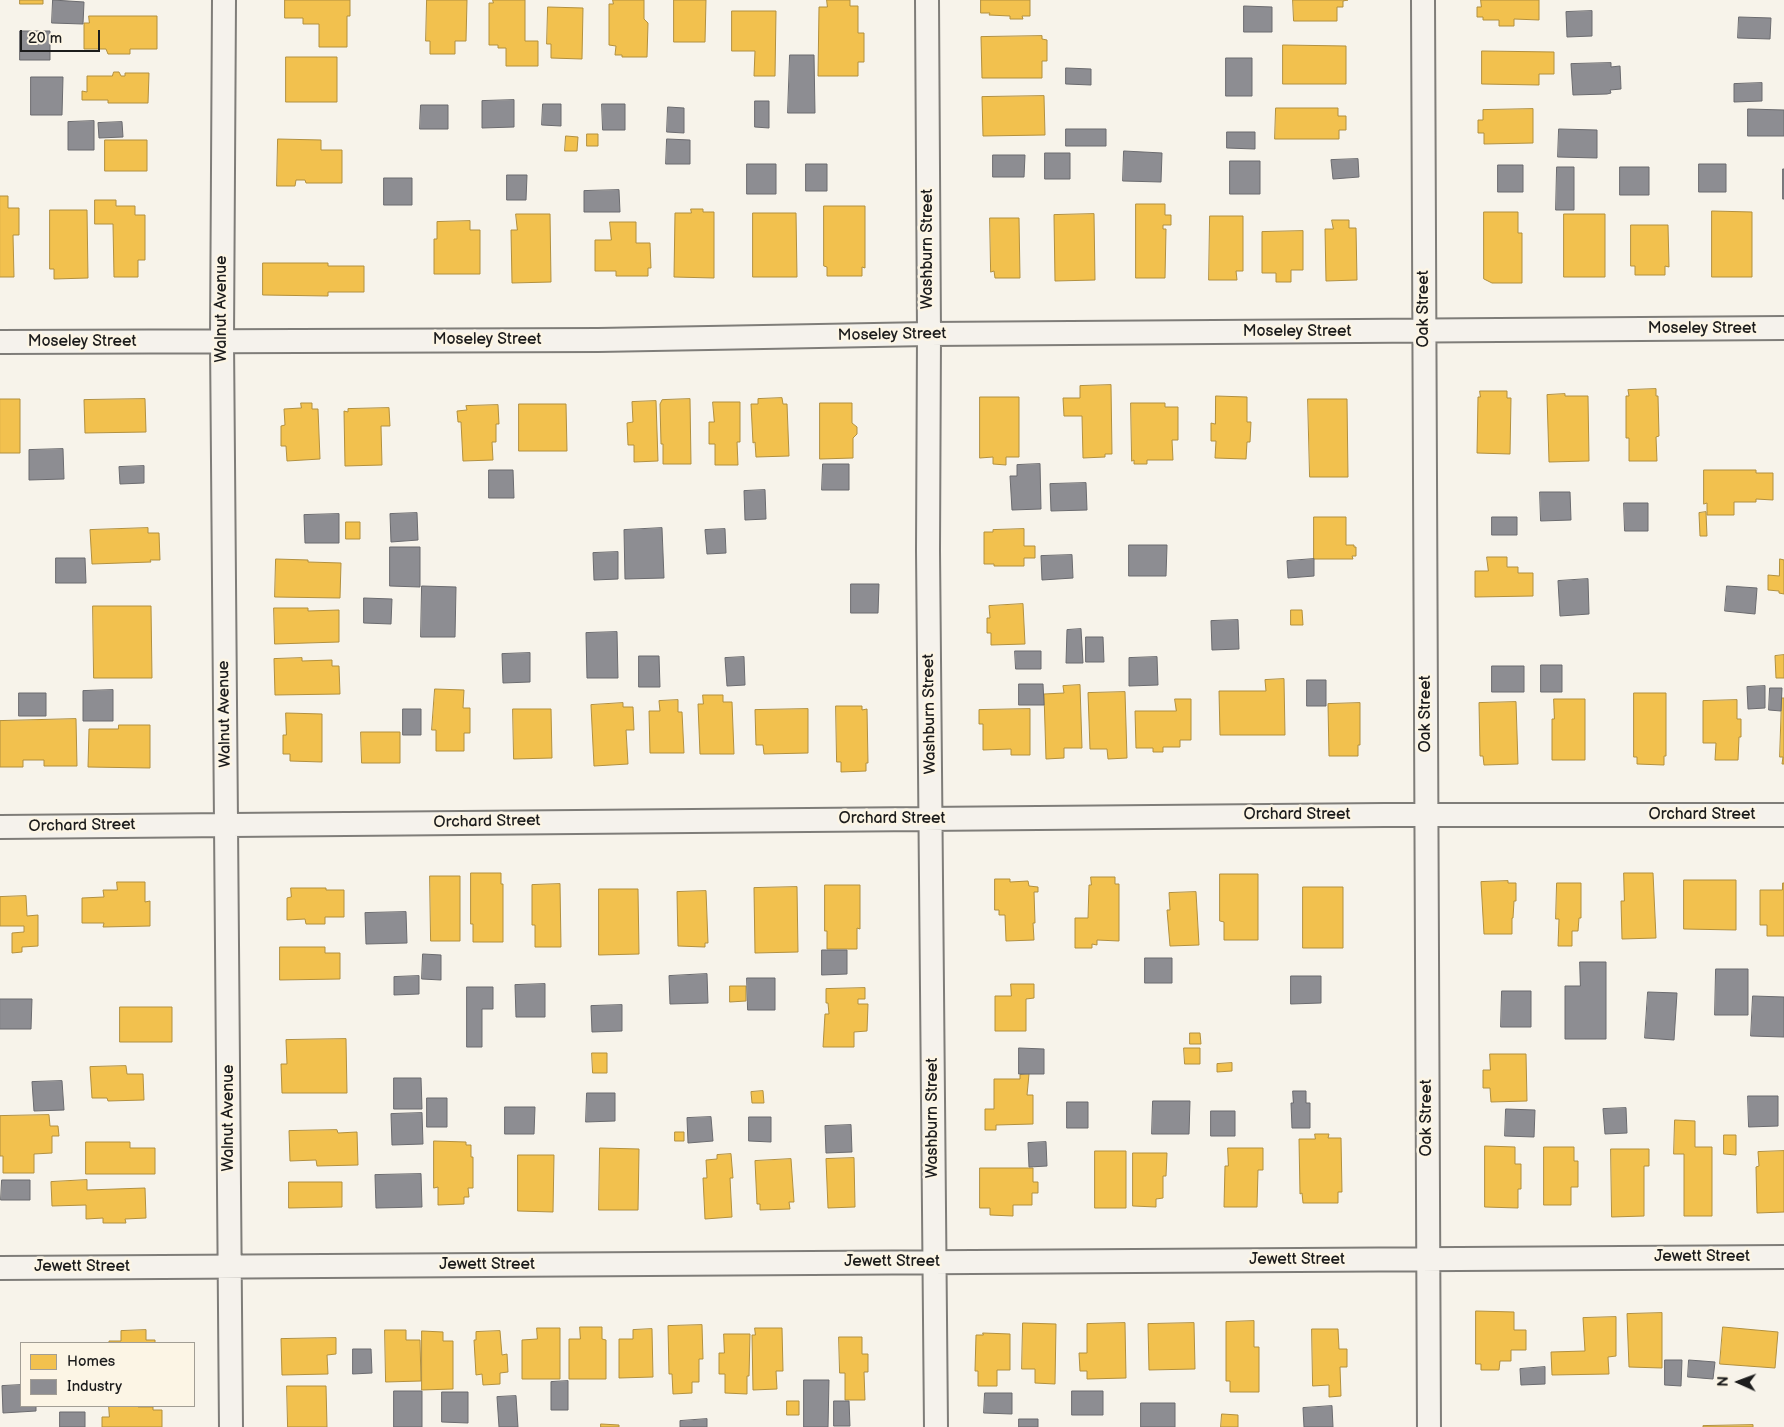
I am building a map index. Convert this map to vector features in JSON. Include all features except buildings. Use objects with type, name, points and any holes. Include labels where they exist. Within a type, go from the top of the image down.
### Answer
[{"type":"street","name":"Walnut Avenue","points":[[224,0],[222,340],[231,1427]]},
{"type":"street","name":"Washburn Street","points":[[927,0],[928,550],[936,1427]]},
{"type":"street","name":"Oak Street","points":[[1423,0],[1429,1427]]},
{"type":"street","name":"Moseley Street","points":[[0,342],[598,340],[929,334],[1784,328]]},
{"type":"street","name":"Orchard Street","points":[[0,827],[1426,814],[1784,816]]},
{"type":"street","name":"Jewett Street","points":[[0,1268],[1784,1257]]}]
